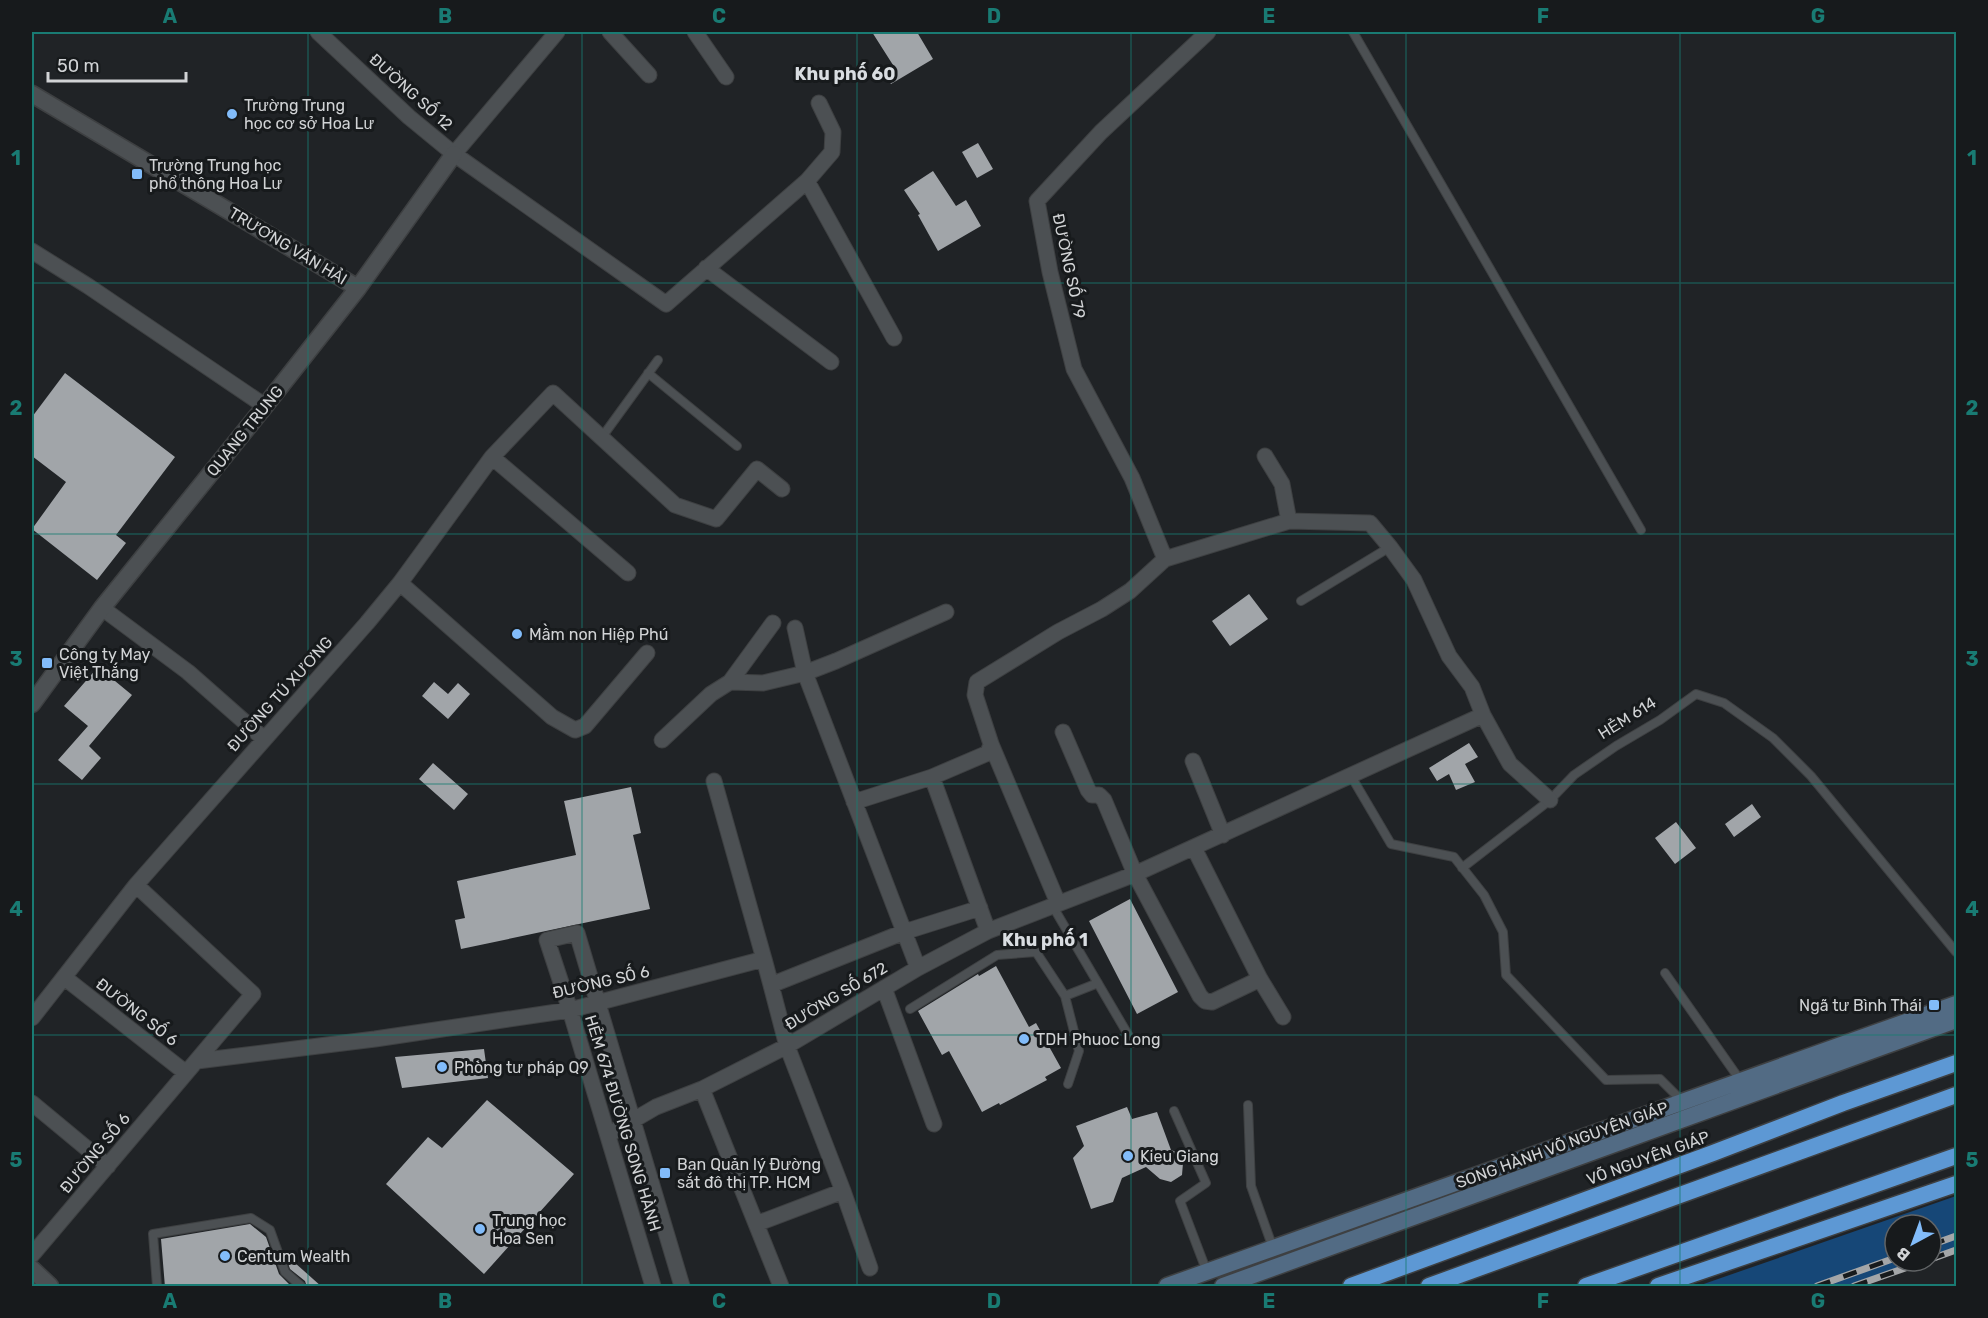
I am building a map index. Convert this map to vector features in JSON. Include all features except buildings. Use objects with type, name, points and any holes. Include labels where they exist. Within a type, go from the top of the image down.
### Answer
[{"type":"highway","name":"VÕ NGUYÊN GIÁP","points":[[1352,1287],[1956,1063]]},
{"type":"highway","points":[[1429,1287],[1956,1095]]},
{"type":"highway","points":[[1586,1287],[1956,1156]]},
{"type":"highway","points":[[1658,1287],[1956,1184]]},
{"type":"main road","name":"SONG HÀNH VÕ NGUYÊN GIÁP","points":[[1167,1287],[1956,1004]]},
{"type":"main road","name":"SONG HÀNH VÕ NGUYÊN GIÁP","points":[[1223,1287],[1956,1020]]},
{"type":"street","name":"ĐƯỜNG SỐ 12","points":[[318,32],[409,117],[454,154],[666,304],[706,268]]},
{"type":"street","points":[[454,154],[557,32]]},
{"type":"street","points":[[610,32],[649,75]]},
{"type":"street","points":[[694,32],[726,77]]},
{"type":"street","name":"ĐƯỜNG SỐ 79","points":[[1165,559],[1132,478],[1074,369],[1050,272],[1037,201],[1101,132],[1208,32]]},
{"type":"street","name":"TRƯƠNG VĂN HẢI","points":[[32,94],[358,288]]},
{"type":"street","points":[[819,103],[833,132],[832,152],[807,181],[706,268],[831,362]]},
{"type":"street","name":"QUANG TRUNG","points":[[32,704],[102,608],[358,288],[454,154]]},
{"type":"street","points":[[807,181],[894,338]]},
{"type":"street","points":[[32,251],[88,286],[265,406]]},
{"type":"street","name":"ĐƯỜNG TÚ XƯƠNG","points":[[32,1018],[136,885],[400,583],[492,457],[553,393],[602,437]]},
{"type":"street","points":[[602,437],[675,505],[716,519],[757,470],[782,489]]},
{"type":"street","points":[[1265,456],[1282,484],[1289,521]]},
{"type":"street","points":[[492,457],[628,573]]},
{"type":"street","points":[[1055,904],[991,744],[975,695],[977,682],[1130,591],[1165,559],[1289,521],[1370,523],[1414,580],[1449,656],[1472,687],[1483,715],[1510,764],[1550,800]]},
{"type":"street","points":[[400,583],[552,717],[575,730],[585,726],[647,653]]},
{"type":"street","points":[[102,608],[188,672],[264,739]]},
{"type":"street","points":[[730,682],[763,683],[805,673],[945,612]]},
{"type":"street","points":[[662,740],[711,694],[730,682],[773,623]]},
{"type":"street","points":[[795,628],[805,673],[918,968]]},
{"type":"street","name":"ĐƯỜNG SỐ 672","points":[[608,1135],[656,1107],[702,1089],[787,1046],[918,968],[988,931],[1135,874],[1483,715]]},
{"type":"street","points":[[1063,732],[1088,790],[1092,795],[1099,795],[1104,800],[1135,874],[1200,996],[1205,1001],[1212,1002],[1260,979]]},
{"type":"street","points":[[854,802],[932,777],[988,753],[991,744]]},
{"type":"street","points":[[1193,761],[1223,835]]},
{"type":"street","points":[[932,777],[988,931]]},
{"type":"street","points":[[714,782],[787,1046],[870,1268]]},
{"type":"street","points":[[1194,848],[1260,979],[1283,1017]]},
{"type":"street","name":"ĐƯỜNG SỐ 6","points":[[32,1255],[253,994],[136,885]]},
{"type":"street","points":[[771,985],[904,932],[980,908]]},
{"type":"street","name":"HẺM 674 ĐƯỜNG SONG HÀNH","points":[[653,1287],[547,940],[577,933],[682,1287]]},
{"type":"street","name":"ĐƯỜNG SỐ 6","points":[[197,1061],[375,1039],[570,1010],[764,959]]},
{"type":"street","name":"ĐƯỜNG SỐ 6","points":[[65,978],[186,1073]]},
{"type":"street","points":[[884,988],[934,1124]]},
{"type":"street","points":[[702,1089],[781,1287]]},
{"type":"street","points":[[32,1103],[108,1166]]},
{"type":"street","points":[[756,1224],[843,1191]]},
{"type":"street","points":[[32,1269],[50,1287]]},
{"type":"lane","points":[[1353,32],[1641,530]]},
{"type":"lane","points":[[602,437],[658,360]]},
{"type":"lane","points":[[648,373],[737,446]]},
{"type":"lane","points":[[1301,602],[1390,547]]},
{"type":"lane","name":"HẺM 614","points":[[1550,800],[1574,775],[1696,694],[1724,703],[1773,738],[1811,776],[1956,952]]},
{"type":"lane","points":[[1351,776],[1391,844],[1454,857],[1484,895],[1503,932],[1506,975],[1606,1080],[1660,1079],[1683,1102]]},
{"type":"lane","points":[[1462,868],[1550,800]]},
{"type":"lane","points":[[1055,904],[1133,1043]]},
{"type":"lane","points":[[910,1009],[998,955],[1036,952],[1065,996],[1079,1052],[1068,1084]]},
{"type":"lane","points":[[1665,973],[1740,1081]]},
{"type":"lane","points":[[1065,996],[1098,983]]},
{"type":"lane","points":[[1248,1105],[1251,1186],[1273,1248]]},
{"type":"lane","points":[[1174,1111],[1206,1184],[1180,1200],[1207,1272]]},
{"type":"lane","points":[[158,1287],[153,1234],[251,1218],[270,1230],[285,1272],[301,1287]]},
{"type":"shaded area","points":[[1956,1196],[1956,1252],[1943,1257],[1943,1213],[1907,1213]]},
{"type":"shaded area","points":[[1883,1221],[1883,1273],[1895,1273],[1857,1286],[1698,1286]]},
{"type":"railway","points":[[1943,1241],[1956,1236]]},
{"type":"railway","points":[[1943,1255],[1956,1250]]},
{"type":"railway","points":[[1817,1286],[1883,1262]]},
{"type":"railway","points":[[1854,1286],[1891,1273]]},
{"type":"place","name":"Trường Trung học cơ sở Hoa Lư","points":[[232,114]]},
{"type":"place","name":"Trường Trung học phổ thông Hoa Lư","points":[[137,174]]},
{"type":"place","name":"Mầm non Hiệp Phú","points":[[517,634]]},
{"type":"place","name":"Công ty May Việt Thắng","points":[[47,663]]},
{"type":"place","name":"Ngã tư Bình Thái","points":[[1934,1005]]},
{"type":"place","name":"TDH Phuoc Long","points":[[1024,1039]]},
{"type":"place","name":"Phòng tư pháp Q9","points":[[442,1067]]},
{"type":"place","name":"Kieu Giang","points":[[1128,1156]]},
{"type":"place","name":"Ban Quản lý Đường sắt đô thị TP. HCM","points":[[665,1173]]},
{"type":"place","name":"Trung học Hoa Sen","points":[[480,1229]]},
{"type":"place","name":"Centum Wealth","points":[[225,1256]]},
{"type":"district","name":"Khu phố 60","points":[[845,74]]},
{"type":"district","name":"Khu phố 1","points":[[1045,940]]}]
